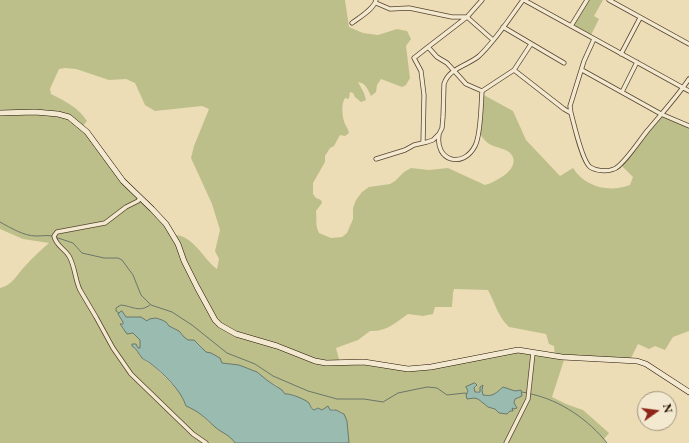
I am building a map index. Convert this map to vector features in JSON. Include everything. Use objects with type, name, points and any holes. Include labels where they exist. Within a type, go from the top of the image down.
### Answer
[{"type":"street","points":[[423,143],[424,95],[421,71],[414,58],[467,17],[482,0]]},
{"type":"street","points":[[376,158],[433,140],[439,134],[442,128],[444,84],[446,79],[453,70],[479,56],[523,0],[689,91]]},
{"type":"street","points":[[571,26],[587,0]]},
{"type":"street","points":[[609,0],[689,44]]},
{"type":"street","points":[[352,23],[376,1],[390,9],[409,8],[452,17],[467,17],[493,40]]},
{"type":"street","points":[[621,54],[640,18]]},
{"type":"street","points":[[503,27],[564,63]]},
{"type":"street","points":[[594,39],[584,61],[572,99],[571,113],[586,162],[589,166],[596,170],[614,170],[618,167],[689,79]]},
{"type":"street","points":[[482,91],[514,70],[531,44]]},
{"type":"street","points":[[428,47],[466,84],[482,91]]},
{"type":"street","points":[[622,92],[637,62]]},
{"type":"street","points":[[514,70],[571,113]]},
{"type":"street","points":[[582,70],[661,114],[689,126]]},
{"type":"street","points":[[439,134],[439,145],[445,156],[449,159],[458,159],[470,152],[475,146],[478,138],[482,91]]},
{"type":"street","points":[[0,113],[50,113],[69,118],[87,132],[123,181],[159,216],[173,235],[197,287],[215,320],[220,325],[236,334],[277,346],[315,361],[326,363],[364,362],[408,369],[431,367],[518,350],[565,357],[642,362],[689,392]]},
{"type":"street","points":[[140,198],[138,201],[126,207],[106,223],[65,230],[55,234],[56,244],[70,257],[76,282],[119,358],[144,387],[193,434],[206,443]]},
{"type":"street","points":[[506,443],[528,399],[533,353]]},
{"type":"green space","points":[[0,0],[345,0],[349,27],[363,33],[378,35],[397,29],[407,31],[411,39],[406,46],[410,78],[406,85],[402,87],[381,79],[377,85],[376,92],[371,96],[365,85],[358,82],[366,100],[361,102],[353,93],[350,92],[349,99],[345,98],[342,107],[344,121],[349,133],[345,136],[340,135],[334,146],[330,148],[325,156],[325,162],[313,183],[313,194],[316,198],[321,200],[322,203],[316,211],[318,230],[319,233],[331,238],[342,237],[347,233],[353,219],[353,208],[356,200],[362,192],[369,187],[390,184],[411,168],[429,170],[448,168],[485,185],[501,178],[506,174],[511,169],[513,164],[511,154],[504,149],[486,142],[479,131],[482,94],[513,111],[526,140],[560,176],[573,168],[584,180],[598,187],[614,188],[630,185],[633,177],[621,165],[661,114],[689,126],[689,331],[673,337],[665,350],[655,346],[649,349],[638,344],[630,360],[565,357],[552,397],[583,410],[609,433],[604,439],[607,443],[349,443],[347,421],[342,412],[333,409],[330,410],[329,408],[322,410],[317,408],[314,410],[311,408],[310,404],[295,396],[285,394],[276,385],[268,381],[257,372],[239,365],[222,363],[216,356],[206,352],[198,343],[188,340],[179,331],[157,318],[149,319],[147,321],[126,317],[123,313],[119,313],[123,322],[120,324],[122,328],[127,332],[133,333],[140,340],[140,348],[132,344],[132,346],[143,359],[152,365],[172,384],[180,394],[186,406],[197,410],[209,422],[231,437],[235,443],[0,443],[0,288],[12,282],[31,259],[49,243],[23,239],[0,229]],"holes":[[[59,69],[76,69],[109,80],[126,79],[135,83],[145,105],[155,111],[202,106],[209,109],[194,146],[191,158],[212,204],[220,230],[215,251],[219,259],[217,269],[186,238],[173,235],[108,160],[82,127],[87,121],[84,116],[71,105],[51,94],[50,89]],[[454,289],[488,290],[499,314],[509,327],[546,334],[549,344],[554,346],[555,356],[508,351],[408,369],[351,362],[340,363],[336,348],[358,340],[370,331],[386,328],[408,314],[423,316],[433,314],[435,307],[452,307]],[[473,384],[477,387],[474,388],[475,392],[480,391],[480,387],[483,385],[483,395],[492,395],[497,393],[503,387],[515,391],[520,390],[522,392],[522,396],[515,399],[514,404],[516,408],[512,407],[512,411],[507,414],[499,413],[478,399],[467,399],[468,389]]]},
{"type":"green space","points":[[587,0],[603,0],[594,16],[599,19],[590,37],[571,26]]},
{"type":"water","points":[[122,311],[126,317],[141,317],[147,321],[149,319],[156,318],[166,322],[169,326],[179,331],[188,340],[194,340],[206,352],[220,358],[222,363],[239,365],[257,372],[282,390],[285,394],[293,395],[307,401],[314,410],[318,408],[322,410],[328,406],[330,410],[336,410],[344,414],[347,421],[349,443],[235,443],[231,438],[215,427],[202,415],[186,406],[184,400],[171,382],[155,367],[142,358],[132,346],[132,344],[136,344],[138,348],[140,348],[140,340],[133,333],[127,334],[120,324],[123,324],[123,322],[118,314]]},
{"type":"water","points":[[475,383],[477,385],[474,388],[475,392],[480,392],[480,387],[483,385],[483,395],[492,395],[503,387],[515,391],[521,390],[522,396],[515,399],[514,403],[517,408],[512,408],[513,411],[510,411],[507,414],[499,413],[478,399],[467,399],[466,395],[468,391],[466,387]]},
{"type":"waterway","points":[[0,222],[27,235],[52,236]]},
{"type":"waterway","points":[[55,237],[73,243],[82,253],[104,258],[118,258],[122,260],[133,275],[141,295],[151,305],[172,312],[192,325],[227,353],[255,364],[273,376],[308,391],[337,399],[364,399],[383,402],[398,393],[427,387],[437,388],[447,395],[467,394]]},
{"type":"waterway","points":[[119,313],[116,311],[116,308],[121,305],[139,309],[150,305]]},
{"type":"waterway","points":[[522,392],[527,393]]},
{"type":"waterway","points":[[531,394],[553,401],[573,412],[592,426],[607,443]]}]
